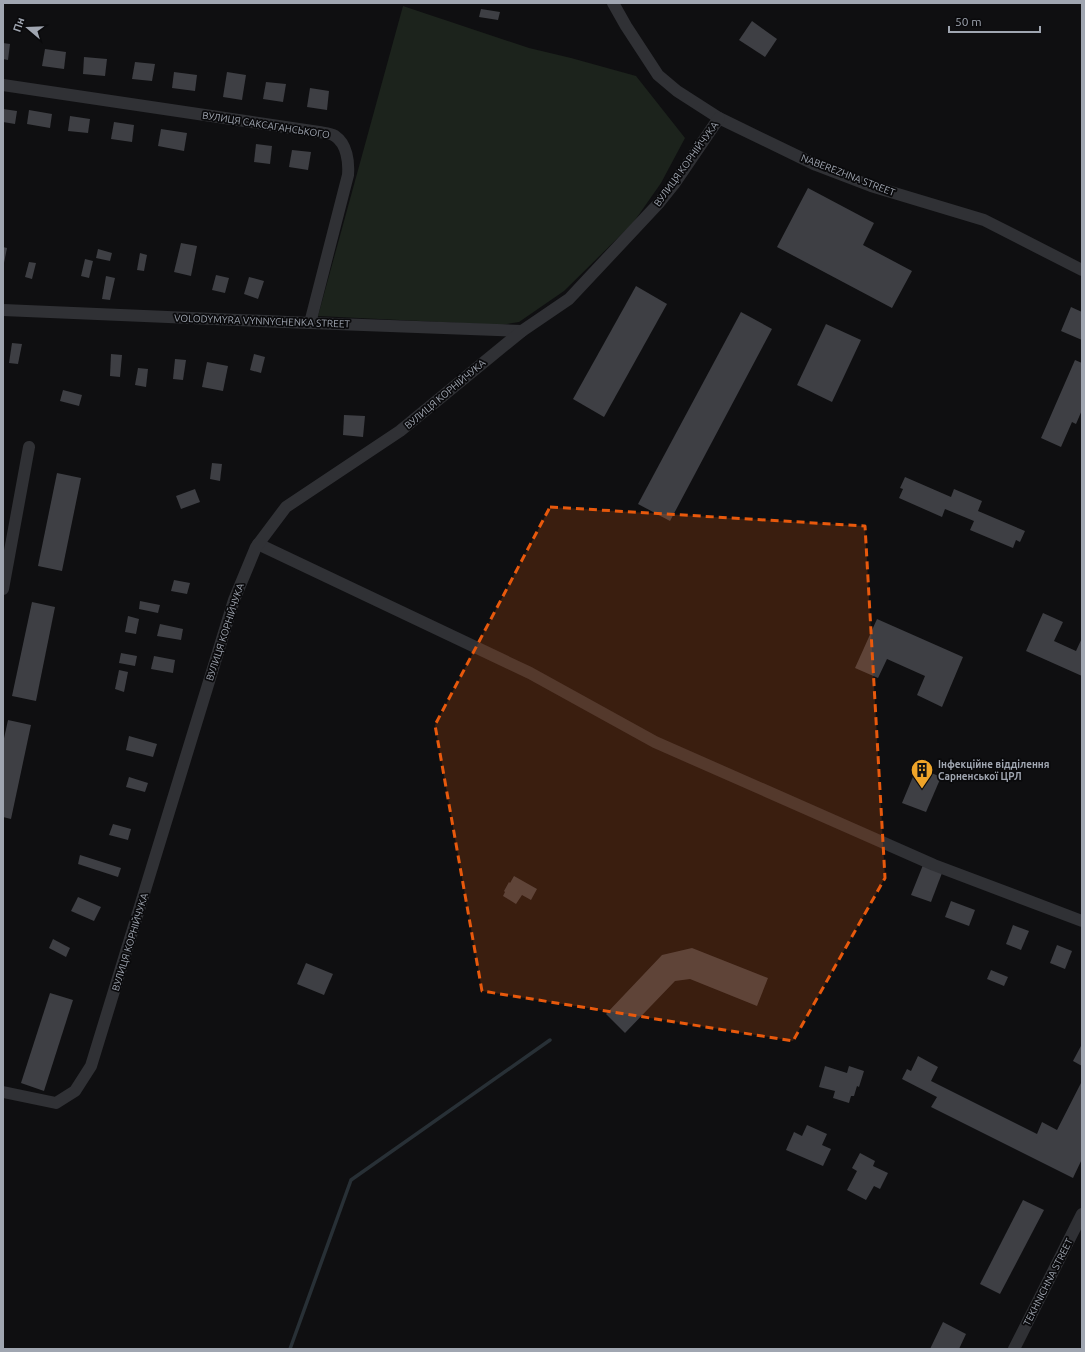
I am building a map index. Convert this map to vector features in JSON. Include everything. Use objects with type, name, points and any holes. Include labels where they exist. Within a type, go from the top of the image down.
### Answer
[{"type":"street","name":"NABEREZHNA STREET","points":[[613,3],[626,26],[658,74],[677,91],[719,118],[823,167],[871,186],[984,220],[1082,270]]},
{"type":"street","name":"ВУЛИЦЯ САКСАГАНСЬКОГО","points":[[3,85],[334,135],[339,140],[346,152],[348,159],[348,175],[310,323]]},
{"type":"street","name":"ВУЛИЦЯ КОРНІЙЧУКА","points":[[3,1092],[56,1103],[75,1091],[91,1066],[234,600],[258,544],[286,507],[400,431],[522,331],[570,299],[658,204],[674,184],[719,118]]},
{"type":"street","name":"VOLODYMYRA VYNNYCHENKA STREET","points":[[3,310],[522,331]]},
{"type":"street","points":[[3,589],[29,447]]},
{"type":"street","points":[[258,544],[530,673],[655,742],[934,865],[1082,921]]},
{"type":"street","name":"TEKHNICHNA STREET","points":[[1014,1349],[1082,1214]]},
{"type":"highlighted area","points":[[550,507],[865,526],[885,878],[793,1041],[482,991],[435,725]]},
{"type":"shaded area","points":[[403,6],[529,48],[636,76],[685,138],[661,183],[633,223],[564,291],[519,322],[501,325],[318,316]]},
{"type":"building","points":[[481,9],[500,12],[498,20],[479,17]]},
{"type":"building","points":[[752,21],[777,39],[765,57],[739,40]]},
{"type":"building","points":[[3,43],[10,44],[8,60],[3,59]]},
{"type":"building","points":[[45,49],[66,52],[64,69],[42,66]]},
{"type":"building","points":[[84,57],[107,59],[105,76],[83,74]]},
{"type":"building","points":[[135,62],[155,64],[152,81],[132,79]]},
{"type":"building","points":[[174,72],[197,75],[195,91],[172,88]]},
{"type":"building","points":[[227,72],[246,75],[242,100],[223,97]]},
{"type":"building","points":[[266,82],[286,84],[283,102],[263,99]]},
{"type":"building","points":[[310,88],[329,91],[327,110],[307,107]]},
{"type":"building","points":[[3,109],[17,111],[15,124],[3,122]]},
{"type":"building","points":[[29,110],[52,114],[50,128],[27,124]]},
{"type":"building","points":[[70,116],[90,119],[88,133],[68,131]]},
{"type":"building","points":[[114,122],[134,125],[132,142],[111,139]]},
{"type":"building","points":[[161,129],[187,133],[184,151],[158,146]]},
{"type":"building","points":[[256,144],[272,146],[270,164],[254,162]]},
{"type":"building","points":[[292,150],[311,152],[308,170],[289,167]]},
{"type":"building","points":[[808,188],[874,223],[863,245],[912,271],[892,308],[777,247]]},
{"type":"building","points":[[181,243],[197,246],[191,276],[174,272]]},
{"type":"building","points":[[3,247],[7,248],[4,263],[3,263]]},
{"type":"building","points":[[98,249],[112,253],[110,261],[96,258]]},
{"type":"building","points":[[140,253],[147,255],[144,271],[137,270]]},
{"type":"building","points":[[85,259],[93,261],[89,278],[81,276]]},
{"type":"building","points":[[29,262],[36,263],[32,279],[25,277]]},
{"type":"building","points":[[216,275],[229,278],[225,293],[212,290]]},
{"type":"building","points":[[106,276],[115,278],[110,300],[102,299]]},
{"type":"building","points":[[249,277],[264,281],[258,299],[244,294]]},
{"type":"building","points":[[636,286],[667,304],[604,417],[573,399]]},
{"type":"building","points":[[1071,307],[1082,312],[1082,340],[1061,331]]},
{"type":"building","points":[[741,312],[772,329],[670,521],[638,504]]},
{"type":"building","points":[[826,324],[861,340],[832,402],[797,385]]},
{"type":"building","points":[[12,343],[22,344],[18,364],[9,363]]},
{"type":"building","points":[[111,354],[122,355],[120,377],[110,376]]},
{"type":"building","points":[[254,354],[265,357],[261,373],[250,370]]},
{"type":"building","points":[[175,359],[186,360],[183,380],[173,379]]},
{"type":"building","points":[[1075,360],[1082,363],[1082,410],[1076,424],[1072,422],[1061,447],[1041,438]]},
{"type":"building","points":[[207,362],[228,366],[223,391],[202,387]]},
{"type":"building","points":[[138,368],[148,369],[146,387],[135,385]]},
{"type":"building","points":[[63,390],[82,395],[79,406],[60,401]]},
{"type":"building","points":[[344,415],[365,416],[363,437],[343,435]]},
{"type":"building","points":[[212,463],[222,464],[220,481],[210,479]]},
{"type":"building","points":[[57,473],[81,478],[62,571],[38,566]]},
{"type":"building","points":[[905,477],[951,497],[954,489],[982,501],[978,511],[1025,531],[1020,542],[1016,540],[1013,548],[970,530],[974,521],[945,509],[942,517],[899,498],[903,489],[900,488]]},
{"type":"building","points":[[195,489],[200,502],[181,509],[176,496]]},
{"type":"building","points":[[174,580],[190,583],[187,594],[171,591]]},
{"type":"building","points":[[140,601],[160,605],[158,613],[139,609]]},
{"type":"building","points":[[32,602],[55,607],[36,701],[12,696]]},
{"type":"building","points":[[1043,613],[1063,622],[1054,641],[1076,651],[1082,638],[1082,676],[1026,651]]},
{"type":"building","points":[[128,616],[139,619],[136,634],[125,632]]},
{"type":"building","points":[[877,619],[963,657],[942,707],[917,695],[925,676],[887,659],[878,678],[855,668]]},
{"type":"building","points":[[160,624],[183,629],[181,640],[157,636]]},
{"type":"building","points":[[121,653],[137,656],[135,666],[119,663]]},
{"type":"building","points":[[154,656],[175,660],[173,673],[151,669]]},
{"type":"building","points":[[119,670],[128,672],[124,692],[115,689]]},
{"type":"building","points":[[8,720],[31,725],[11,819],[3,817],[3,743]]},
{"type":"building","points":[[129,736],[157,744],[153,757],[126,750]]},
{"type":"building","name":"Інфекційне відділення Сарненської ЦРЛ","points":[[917,767],[941,777],[926,812],[902,803]]},
{"type":"building","points":[[129,777],[148,783],[145,792],[126,787]]},
{"type":"building","points":[[113,824],[131,829],[128,840],[109,835]]},
{"type":"building","points":[[80,855],[121,868],[118,877],[78,864]]},
{"type":"building","points":[[923,865],[942,873],[931,902],[911,895]]},
{"type":"building","points":[[514,876],[537,889],[531,900],[522,895],[516,904],[503,896],[504,891]]},
{"type":"building","points":[[78,897],[101,907],[94,921],[71,911]]},
{"type":"building","points":[[951,901],[975,910],[969,926],[945,917]]},
{"type":"building","points":[[1013,925],[1029,931],[1021,950],[1006,944]]},
{"type":"building","points":[[53,939],[70,948],[66,957],[49,948]]},
{"type":"building","points":[[1057,945],[1072,951],[1065,969],[1050,963]]},
{"type":"building","points":[[692,948],[768,978],[757,1006],[690,979],[675,981],[625,1033],[606,1014],[662,955]]},
{"type":"building","points":[[306,963],[333,974],[324,995],[297,984]]},
{"type":"building","points":[[991,970],[1008,977],[1004,986],[987,979]]},
{"type":"building","points":[[50,993],[73,1000],[44,1091],[21,1083]]},
{"type":"building","points":[[1082,1044],[1082,1066],[1073,1061]]},
{"type":"building","points":[[918,1056],[938,1067],[931,1081],[1037,1134],[1042,1122],[1057,1130],[1082,1081],[1082,1159],[1073,1178],[931,1107],[937,1097],[902,1079],[907,1069],[911,1071]]},
{"type":"building","points":[[825,1066],[847,1073],[849,1066],[864,1071],[859,1087],[857,1086],[854,1096],[851,1096],[849,1103],[833,1098],[835,1091],[819,1087]]},
{"type":"building","points":[[807,1125],[827,1134],[822,1145],[831,1149],[823,1166],[786,1150],[794,1132],[802,1136]]},
{"type":"building","points":[[860,1153],[875,1161],[873,1166],[888,1173],[880,1189],[874,1186],[866,1200],[847,1190],[857,1171],[852,1168]]},
{"type":"building","points":[[1023,1200],[1044,1210],[1000,1294],[980,1284]]},
{"type":"building","points":[[943,1322],[966,1334],[959,1349],[930,1349]]},
{"type":"waterway","points":[[290,1349],[351,1180],[550,1040]]},
{"type":"place","name":"Інфекційне відділення Сарненської ЦРЛ","points":[[922,790]]}]
